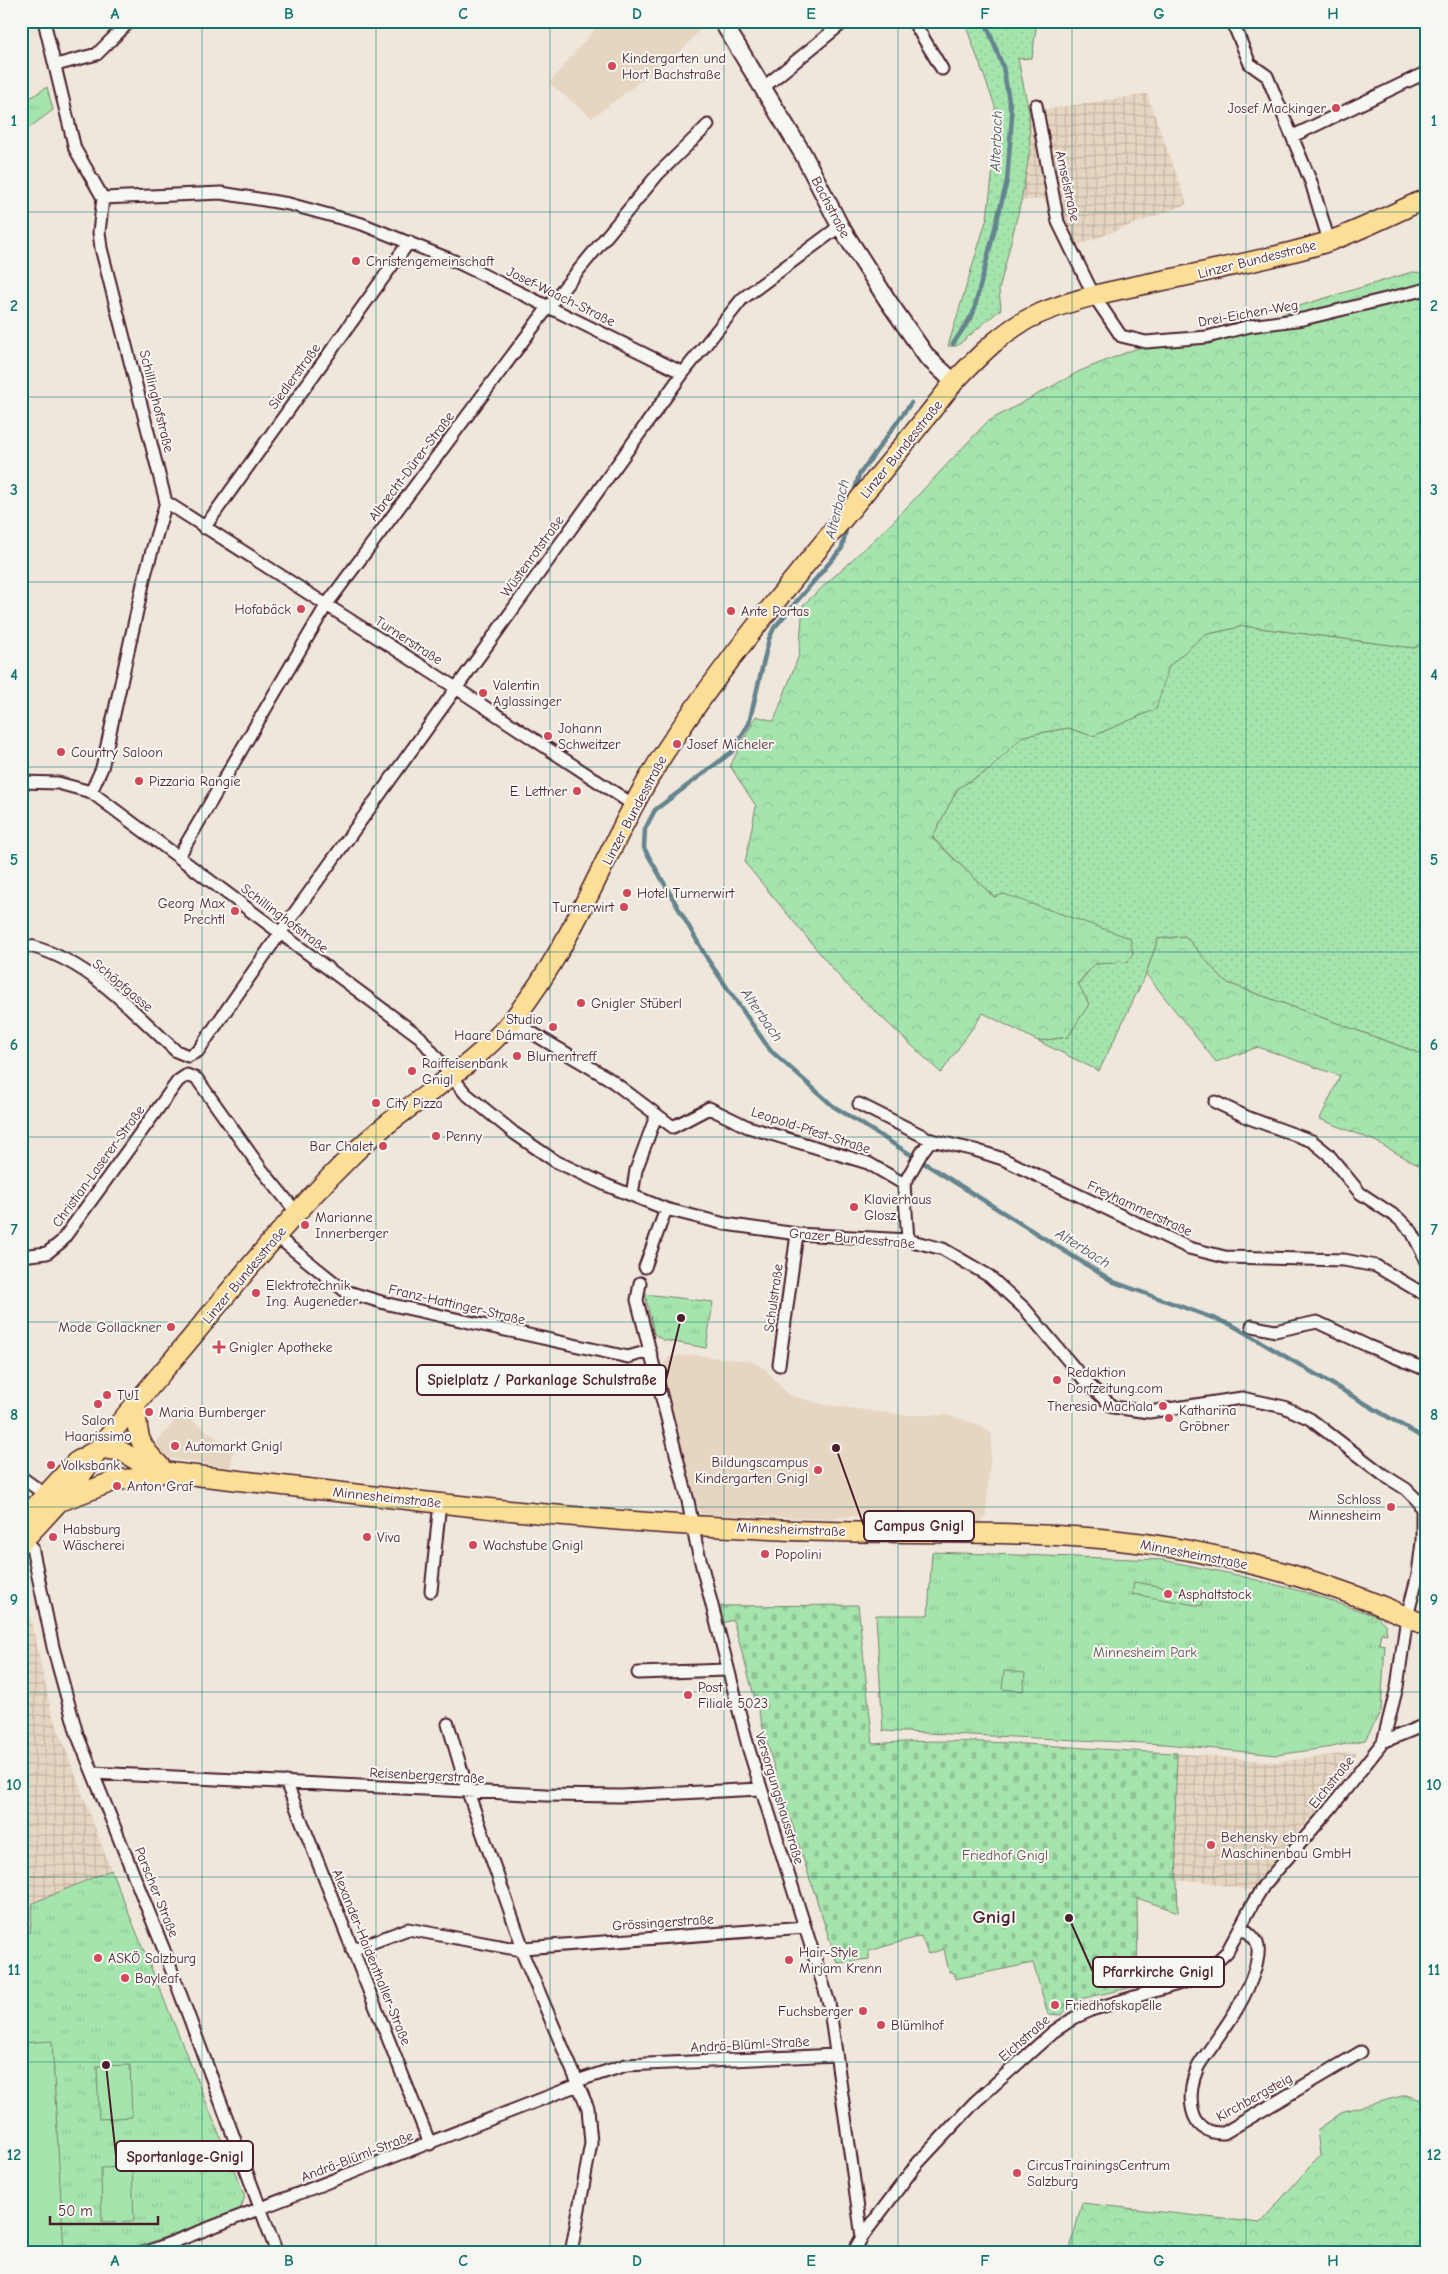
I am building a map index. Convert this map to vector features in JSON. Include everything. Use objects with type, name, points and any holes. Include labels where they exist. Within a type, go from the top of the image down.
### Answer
[{"type":"main road","name":"Linzer Bundesstraße","points":[[22,1542],[54,1498],[76,1462],[99,1448],[233,1285],[332,1175],[379,1130],[452,1077],[512,1020],[561,950],[635,806],[667,749],[768,610],[954,382],[1000,338],[1035,316],[1094,296],[1258,260],[1329,241],[1385,219],[1427,198]]},
{"type":"main road","points":[[136,1405],[138,1438],[147,1454],[166,1472]]},
{"type":"main road","points":[[99,1448],[104,1466],[117,1480]]},
{"type":"main road","name":"Minnesheimstraße","points":[[99,1448],[121,1451],[144,1465],[166,1472],[440,1502],[692,1525],[812,1532],[875,1531],[1024,1535],[1137,1542],[1205,1553],[1293,1576],[1407,1616]]},
{"type":"main road","name":"Minnesheimstraße","points":[[54,1498],[117,1480],[141,1478],[166,1472]]},
{"type":"main road","name":"Linzer Bundesstraße","points":[[21,1522],[54,1498]]},
{"type":"main road","points":[[1407,1616],[1427,1626]]},
{"type":"street","points":[[44,21],[75,149],[103,198]]},
{"type":"street","points":[[56,65],[97,54],[130,21]]},
{"type":"street","name":"Bachstraße","points":[[722,21],[764,87],[803,154],[840,226],[927,357],[954,382]]},
{"type":"street","points":[[764,87],[844,21]]},
{"type":"street","points":[[913,21],[942,69]]},
{"type":"street","points":[[1232,21],[1250,64],[1267,76],[1311,182],[1329,241]]},
{"type":"street","points":[[1293,136],[1427,72]]},
{"type":"street","name":"Amselstraße","points":[[1036,105],[1058,222],[1094,296]]},
{"type":"street","name":"Albrecht-Dürer-Straße","points":[[179,856],[327,604],[549,306],[658,174],[708,125]]},
{"type":"street","name":"Josef-Waach-Straße","points":[[103,198],[221,193],[289,204],[362,224],[409,242],[549,306],[683,373]]},
{"type":"street","name":"Schillinghofstraße","points":[[103,198],[99,232],[101,248],[166,502]]},
{"type":"street","name":"Wüstenrotstraße","points":[[280,933],[683,373],[742,299],[840,226]]},
{"type":"street","name":"Siedlerstraße","points":[[204,528],[409,242]]},
{"type":"street","name":"Drei-Eichen-Weg","points":[[1094,296],[1121,336],[1146,342],[1207,337],[1250,326],[1303,319],[1427,289]]},
{"type":"street","points":[[91,792],[102,768],[145,575],[166,502]]},
{"type":"street","name":"Turnerstraße","points":[[166,502],[204,528],[327,604],[635,806]]},
{"type":"street","name":"Schillinghofstraße","points":[[21,782],[58,783],[91,792],[420,1037],[452,1077]]},
{"type":"street","name":"Schöpfgasse","points":[[21,944],[65,958],[94,977],[176,1051],[188,1056],[198,1051],[280,933]]},
{"type":"street","name":"Leopold-Pfest-Straße","points":[[512,1020],[608,1078],[672,1127],[709,1108],[748,1128],[868,1164],[904,1184]]},
{"type":"street","name":"Christian-Laserer-Straße","points":[[21,1256],[47,1253],[61,1242],[178,1081],[187,1075],[197,1079],[262,1170],[297,1213]]},
{"type":"street","name":"Grazer Bundesstraße","points":[[452,1077],[465,1092],[514,1133],[555,1161],[606,1185],[666,1209],[725,1224],[797,1234],[908,1240],[943,1249],[989,1276],[1025,1309],[1086,1382],[1113,1407],[1150,1412],[1242,1398],[1284,1407],[1310,1419],[1382,1474],[1422,1498],[1422,1542],[1418,1574],[1407,1616]]},
{"type":"street","points":[[1216,1102],[1249,1118],[1312,1141],[1328,1154],[1360,1192],[1398,1218],[1412,1232],[1427,1262]]},
{"type":"street","name":"Freyhammerstraße","points":[[859,1104],[931,1140],[975,1150],[1003,1159],[1189,1248],[1225,1256],[1344,1260],[1376,1266],[1427,1296]]},
{"type":"street","points":[[632,1195],[636,1170],[656,1116]]},
{"type":"street","points":[[908,1240],[904,1184],[931,1140]]},
{"type":"street","points":[[644,1267],[666,1209]]},
{"type":"street","name":"Schulstraße","points":[[779,1365],[797,1234]]},
{"type":"street","name":"Franz-Hattinger-Straße","points":[[276,1236],[345,1291],[388,1304],[628,1357],[650,1351]]},
{"type":"street","name":"Versorgungshausstraße","points":[[640,1283],[637,1300],[688,1501],[727,1670],[760,1790],[829,2003],[862,2237]]},
{"type":"street","points":[[1252,1326],[1275,1331],[1317,1322],[1368,1346],[1427,1370]]},
{"type":"street","points":[[21,1477],[54,1498]]},
{"type":"street","points":[[431,1591],[440,1502]]},
{"type":"street","name":"Parscher Straße","points":[[22,1542],[32,1547],[64,1692],[78,1734],[164,1950],[277,2253]]},
{"type":"street","name":"Eichstraße","points":[[853,2253],[862,2237],[922,2158],[975,2102],[1052,2032],[1094,2009],[1177,1985],[1197,1977],[1222,1958],[1264,1885],[1382,1742],[1397,1687],[1407,1616]]},
{"type":"street","points":[[638,1673],[727,1670]]},
{"type":"street","points":[[448,1724],[468,1792]]},
{"type":"street","name":"Eichstraße","points":[[1382,1742],[1427,1724]]},
{"type":"street","name":"Reisenbergerstraße","points":[[93,1773],[468,1792],[621,1796],[760,1790]]},
{"type":"street","name":"Alexander-Haidenthaller-Straße","points":[[286,1782],[430,2144]]},
{"type":"street","name":"Grössingerstraße","points":[[468,1792],[523,1948],[805,1927]]},
{"type":"street","name":"Kirchbergsteig","points":[[1241,1927],[1254,1938],[1257,1944],[1257,1963],[1242,2003],[1198,2067],[1191,2094],[1193,2112],[1199,2126],[1212,2134],[1224,2133],[1361,2052]]},
{"type":"street","points":[[352,1950],[408,1929],[521,1950],[588,2108],[591,2143],[571,2253]]},
{"type":"street","name":"Andrä-Blüml-Straße","points":[[146,2253],[430,2144],[626,2065],[836,2055]]},
{"type":"shaded area","name":"Kindergarten und Hort Bachstraße","points":[[602,21],[702,21],[705,24],[682,50],[592,118],[549,83]]},
{"type":"shaded area","points":[[1147,94],[1187,204],[1065,250],[1045,199],[1021,201],[1030,150],[1029,112]]},
{"type":"shaded area","points":[[692,1355],[750,1361],[765,1369],[789,1395],[825,1405],[904,1415],[947,1415],[980,1425],[992,1434],[986,1515],[979,1525],[850,1516],[831,1519],[700,1514],[658,1372],[669,1357]]},
{"type":"shaded area","points":[[182,1413],[235,1451],[232,1456],[231,1468],[168,1458],[152,1447]]},
{"type":"shaded area","points":[[21,1576],[51,1710],[111,1870],[33,1903],[30,1932],[21,1933]]},
{"type":"shaded area","points":[[1357,1752],[1337,1788],[1298,1832],[1252,1891],[1200,1881],[1175,1881],[1177,1753],[1276,1762]]},
{"type":"green space","points":[[964,21],[1037,21],[1032,58],[1018,59],[1029,112],[1030,150],[1021,201],[999,290],[1001,309],[957,346],[948,346],[987,218],[995,153],[995,106]]},
{"type":"green space","points":[[47,87],[53,110],[30,127],[21,127],[21,104]]},
{"type":"green space","points":[[1412,272],[1427,273],[1427,639],[1414,648],[1244,626],[1204,635],[1169,666],[1156,709],[1093,736],[1068,728],[1023,736],[989,770],[958,788],[932,838],[994,897],[1004,894],[1130,938],[1133,954],[1128,962],[1095,964],[1078,983],[1089,1004],[1068,1037],[1038,1041],[983,1013],[941,1073],[843,981],[745,863],[756,806],[730,766],[756,716],[774,721],[799,655],[803,605],[890,525],[987,422],[1080,371],[1165,337],[1265,323],[1299,306]]},
{"type":"green space","points":[[1244,626],[1414,648],[1427,639],[1427,1056],[1225,982],[1185,936],[1158,939],[1146,974],[1099,1071],[1038,1041],[1068,1037],[1078,984],[1095,964],[1128,962],[994,897],[932,837],[958,788],[989,770],[1023,736],[1068,728],[1093,736],[1155,709],[1168,666],[1204,635]]},
{"type":"green space","points":[[1185,936],[1225,982],[1427,1056],[1427,1170],[1375,1141],[1320,1119],[1340,1076],[1258,1047],[1216,1062],[1146,974],[1158,939]]},
{"type":"green space","points":[[645,1294],[713,1302],[706,1348],[663,1340],[654,1334]]},
{"type":"green space","name":"Minnesheim Park","points":[[932,1552],[1163,1560],[1232,1574],[1305,1592],[1376,1616],[1385,1624],[1387,1634],[1381,1633],[1379,1644],[1385,1645],[1381,1711],[1365,1740],[1277,1755],[1165,1744],[883,1731],[876,1615],[928,1615]]},
{"type":"green space","name":"Asphaltstock","points":[[1134,1582],[1203,1594],[1201,1606],[1132,1594]]},
{"type":"green space","name":"Friedhof Gnigl","points":[[858,1605],[873,1744],[949,1741],[987,1742],[1177,1753],[1175,1820],[1178,1912],[1137,1898],[1138,1986],[1071,2001],[1066,2004],[1069,2008],[1061,2015],[1048,2014],[1033,1963],[955,1979],[953,1972],[949,1972],[944,1949],[928,1954],[921,1936],[869,1951],[869,1959],[837,1963],[775,1771],[733,1620],[722,1623],[721,1606]]},
{"type":"green space","points":[[1004,1671],[1025,1673],[1023,1691],[1002,1689]]},
{"type":"green space","points":[[111,1870],[245,2197],[240,2209],[122,2253],[21,2253],[21,1933],[30,1932],[33,1903]]},
{"type":"green space","points":[[52,2041],[64,2253],[21,2253],[21,2043]]},
{"type":"green space","points":[[130,2065],[132,2117],[99,2119],[97,2066]]},
{"type":"green space","points":[[1406,2095],[1427,2102],[1427,2253],[1069,2253],[1082,2203],[1260,2223],[1320,2155],[1317,2130],[1344,2111]]},
{"type":"green space","points":[[132,2167],[134,2221],[102,2222],[101,2168]]},
{"type":"waterway","name":"Alterbach","points":[[953,344],[973,314],[1007,181],[1012,117],[1003,67],[985,21]]},
{"type":"waterway","name":"Alterbach","points":[[854,493],[859,475],[911,403]]},
{"type":"waterway","name":"Alterbach","points":[[847,525],[842,548],[774,628],[769,639],[749,723],[733,751],[655,810],[645,829],[644,848],[708,960],[770,1050],[833,1106],[1114,1282],[1232,1325],[1427,1440]]},
{"type":"place","name":"Kindergarten und Hort Bachstraße","points":[[612,66]]},
{"type":"place","name":"Josef Mackinger","points":[[1336,108]]},
{"type":"place","name":"Christengemeinschaft","points":[[356,261]]},
{"type":"place","name":"Hofabäck","points":[[301,609]]},
{"type":"place","name":"Ante Portas","points":[[731,611]]},
{"type":"place","name":"Valentin Aglassinger","points":[[483,693]]},
{"type":"place","name":"Johann Schweitzer","points":[[548,736]]},
{"type":"place","name":"Josef Micheler","points":[[677,744]]},
{"type":"place","name":"Country Saloon","points":[[61,752]]},
{"type":"place","name":"Pizzaria Rangie","points":[[139,781]]},
{"type":"place","name":"E. Lettner","points":[[577,791]]},
{"type":"place","name":"Hotel Turnerwirt","points":[[627,893]]},
{"type":"place","name":"Turnerwirt","points":[[624,907]]},
{"type":"place","name":"Georg Max Prechtl","points":[[235,911]]},
{"type":"place","name":"Gnigler Stüberl","points":[[581,1003]]},
{"type":"place","name":"Studio Haare Dámare","points":[[553,1027]]},
{"type":"place","name":"Blumentreff","points":[[517,1056]]},
{"type":"place","name":"Raiffeisenbank Gnigl","points":[[412,1071]]},
{"type":"place","name":"City Pizza","points":[[376,1103]]},
{"type":"place","name":"Penny","points":[[436,1136]]},
{"type":"place","name":"Bar Chalet","points":[[383,1146]]},
{"type":"place","name":"Klavierhaus Glosz","points":[[854,1207]]},
{"type":"place","name":"Marianne Innerberger","points":[[305,1225]]},
{"type":"place","name":"Elektrotechnik Ing. Augeneder","points":[[256,1293]]},
{"type":"place","name":"Spielplatz / Parkanlage Schulstraße","points":[[681,1318]]},
{"type":"place","name":"Mode Gollackner","points":[[171,1327]]},
{"type":"place","name":"Gnigler Apotheke","points":[[219,1347]]},
{"type":"place","name":"Redaktion Dorfzeitung.com","points":[[1057,1380]]},
{"type":"place","name":"TUI","points":[[107,1395]]},
{"type":"place","name":"Salon Haarissimo","points":[[98,1404]]},
{"type":"place","name":"Theresia Machala","points":[[1163,1406]]},
{"type":"place","name":"Maria Bumberger","points":[[149,1412]]},
{"type":"place","name":"Katharina Gröbner","points":[[1169,1418]]},
{"type":"place","name":"Automarkt Gnigl","points":[[175,1446]]},
{"type":"place","name":"Campus Gnigl","points":[[836,1448]]},
{"type":"place","name":"Volksbank","points":[[51,1465]]},
{"type":"place","name":"Bildungscampus Kindergarten Gnigl","points":[[818,1470]]},
{"type":"place","name":"Anton Graf","points":[[117,1486]]},
{"type":"place","name":"Schloss Minnesheim","points":[[1391,1507]]},
{"type":"place","name":"Habsburg Wäscherei","points":[[53,1537]]},
{"type":"place","name":"Viva","points":[[367,1537]]},
{"type":"place","name":"Wachstube Gnigl","points":[[473,1545]]},
{"type":"place","name":"Popolini","points":[[765,1554]]},
{"type":"place","name":"Asphaltstock","points":[[1168,1594]]},
{"type":"place","name":"Post Filiale 5023","points":[[688,1695]]},
{"type":"place","name":"Behensky ebm Maschinenbau GmbH","points":[[1211,1845]]},
{"type":"place","name":"Pfarrkirche Gnigl","points":[[1069,1918]]},
{"type":"place","name":"ASKÖ Salzburg","points":[[98,1958]]},
{"type":"place","name":"Hair-Style Mirjam Krenn","points":[[789,1960]]},
{"type":"place","name":"Bayleaf","points":[[125,1978]]},
{"type":"place","name":"Friedhofskapelle","points":[[1055,2005]]},
{"type":"place","name":"Fuchsberger","points":[[863,2011]]},
{"type":"place","name":"Blümlhof","points":[[881,2025]]},
{"type":"place","name":"Sportanlage-Gnigl","points":[[106,2065]]},
{"type":"place","name":"CircusTrainingsCentrum Salzburg","points":[[1017,2173]]},
{"type":"district","name":"Gnigl","points":[[994,1916]]}]
